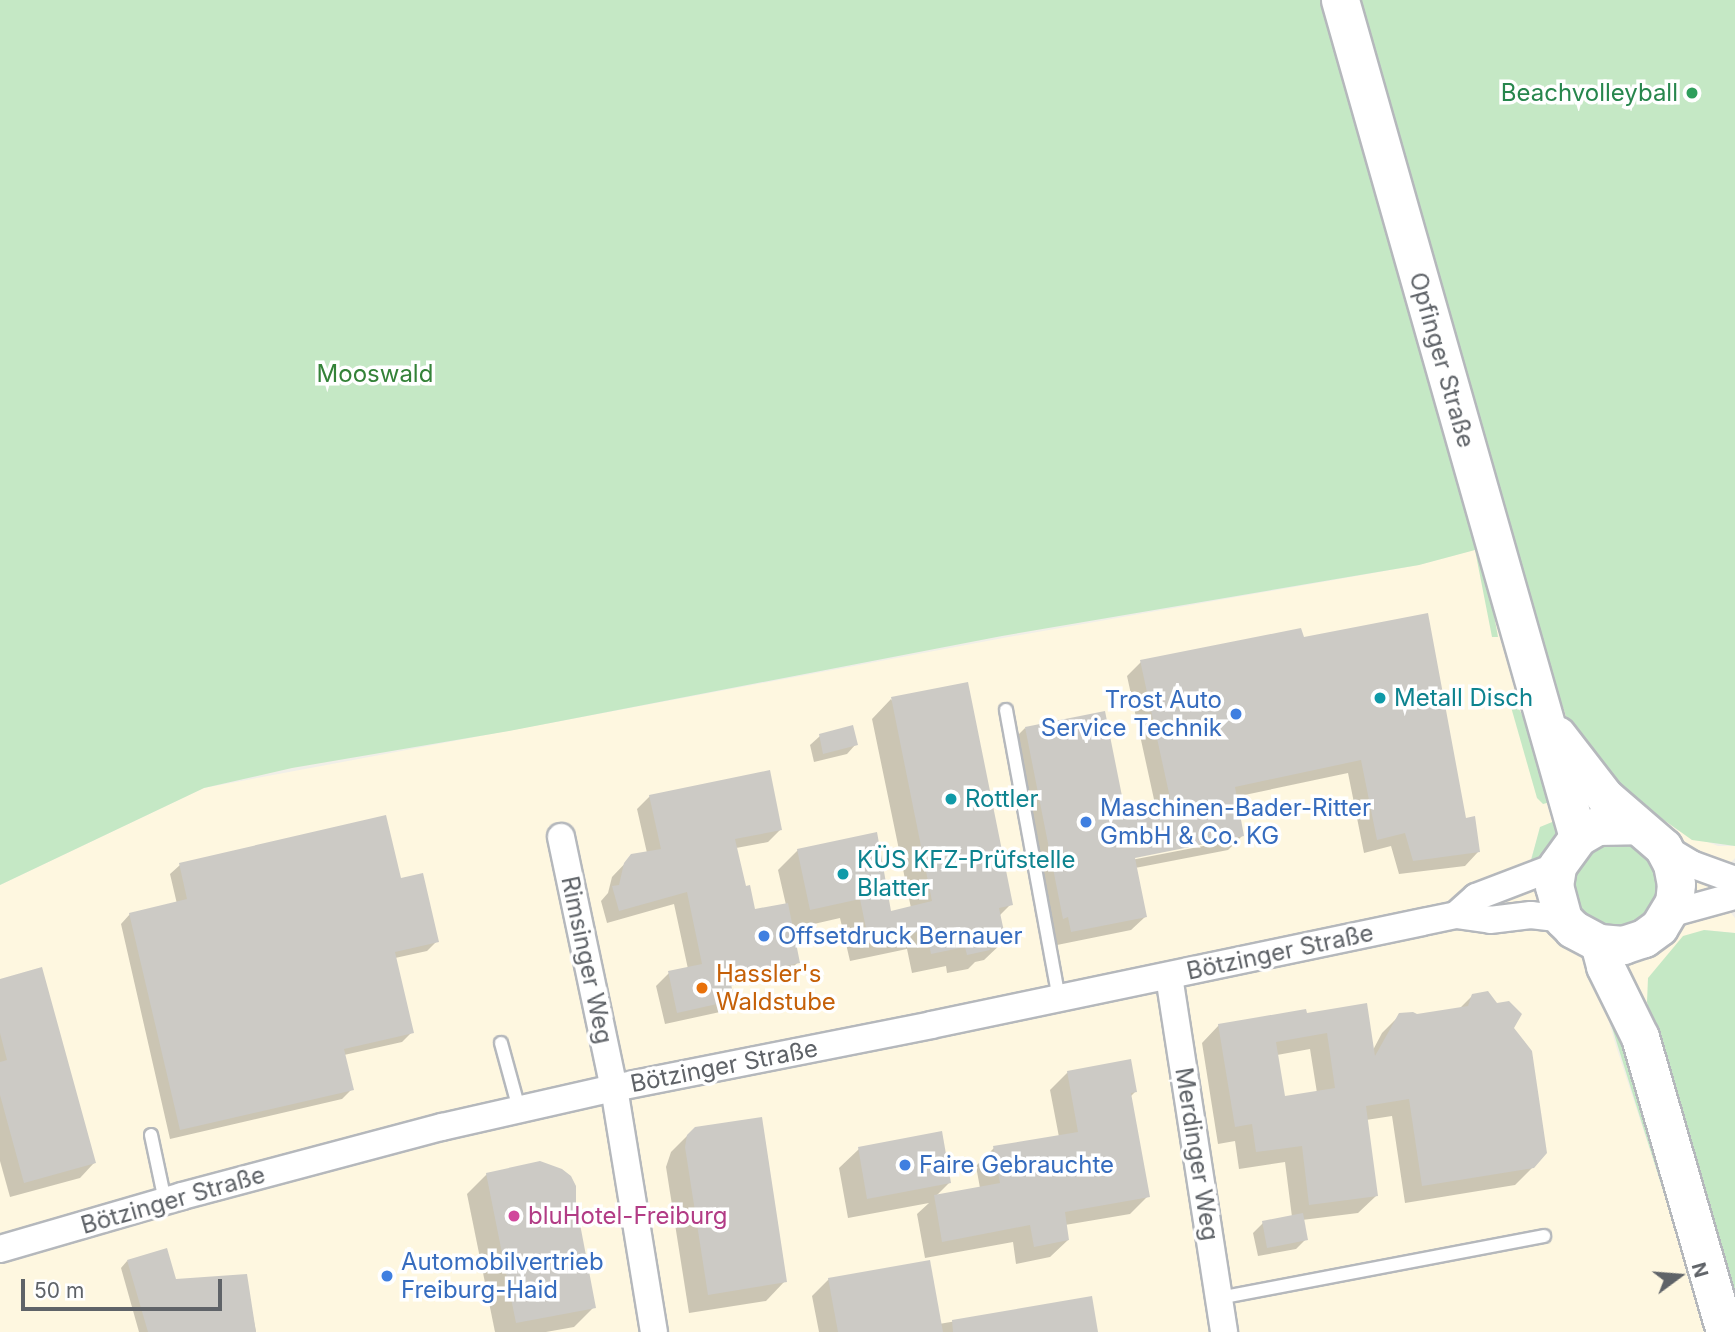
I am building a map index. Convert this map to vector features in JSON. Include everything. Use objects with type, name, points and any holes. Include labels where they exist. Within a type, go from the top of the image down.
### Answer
[{"type":"main road","name":"Opfinger Straße","points":[[1340,0],[1547,720],[1555,762],[1572,807],[1578,837]]},
{"type":"main road","name":"Opfinger Straße","points":[[1547,720],[1605,797],[1663,847]]},
{"type":"main road","points":[[1636,825],[1597,827],[1578,837],[1557,866],[1554,886],[1563,919],[1573,929],[1599,943],[1623,945],[1657,926]]},
{"type":"main road","points":[[1640,1037],[1636,965],[1676,884],[1672,864],[1663,847]]},
{"type":"main road","points":[[1599,943],[1605,966],[1640,1037],[1725,1332]]},
{"type":"street","name":"Rimsinger Weg","points":[[561,837],[614,1088],[654,1332]]},
{"type":"street","points":[[1663,847],[1691,864],[1735,880]]},
{"type":"street","name":"Bötzinger Straße","points":[[1456,915],[1476,897],[1557,866]]},
{"type":"street","points":[[1657,926],[1735,896]]},
{"type":"street","name":"Bötzinger Straße","points":[[0,1249],[165,1201],[519,1109],[614,1088],[1059,999],[1456,915],[1490,920],[1531,915],[1563,919]]},
{"type":"street","name":"Merdinger Weg","points":[[1169,976],[1224,1332]]},
{"type":"lane","points":[[1006,710],[1059,999]]},
{"type":"lane","points":[[501,1042],[519,1109]]},
{"type":"lane","points":[[151,1135],[165,1201]]},
{"type":"lane","points":[[1219,1298],[1544,1236]]},
{"type":"shaded area","points":[[1507,541],[1648,806],[1677,830],[1718,846],[1735,846],[1735,858],[1730,863],[1735,864],[1735,911],[1730,912],[1735,918],[1735,933],[1704,930],[1735,1332],[0,1332],[0,885],[204,788],[1003,638],[1419,565]],"holes":[[[1540,827],[1549,850],[1530,862],[1539,833]],[[1598,984],[1687,1264],[1616,1046]]]},
{"type":"green space","name":"Mooswald","points":[[0,0],[1735,0],[1735,846],[1692,840],[1609,781],[1575,743],[1507,541],[1484,559],[1498,637],[1492,637],[1475,550],[1419,565],[1002,636],[509,731],[292,768],[204,788],[0,885]]},
{"type":"green space","points":[[1517,705],[1536,742],[1558,800],[1543,804],[1537,798],[1511,707]]},
{"type":"green space","points":[[1562,818],[1561,831],[1549,850],[1530,864],[1540,827]]},
{"type":"green space","points":[[1615,841],[1631,844],[1645,853],[1654,867],[1657,883],[1654,899],[1645,913],[1631,922],[1615,925],[1599,922],[1585,913],[1576,899],[1573,883],[1576,867],[1585,853],[1599,844]]},
{"type":"green space","points":[[1704,930],[1735,933],[1735,1307],[1647,1002],[1648,978],[1683,936]]},
{"type":"green space","points":[[1598,983],[1608,994],[1692,1263],[1686,1264]]},
{"type":"building","points":[[1428,613],[1466,818],[1475,816],[1480,852],[1413,861],[1405,833],[1377,840],[1361,760],[1235,787],[1244,836],[1135,858],[1147,917],[1071,932],[1068,917],[1063,919],[1025,727],[1105,711],[1125,811],[1170,798],[1140,660],[1301,628],[1304,637]]},
{"type":"building","name":"Rottler","points":[[968,682],[1013,905],[999,908],[1006,941],[989,945],[990,950],[967,955],[965,947],[931,954],[926,930],[869,943],[860,899],[810,910],[797,849],[877,832],[891,911],[932,901],[891,697]]},
{"type":"building","points":[[853,725],[858,745],[823,754],[819,734]]},
{"type":"building","points":[[770,770],[782,830],[735,839],[746,886],[750,885],[755,909],[788,903],[800,963],[729,977],[735,1000],[677,1013],[668,971],[702,964],[687,892],[619,911],[612,886],[619,885],[624,863],[631,854],[661,849],[649,795]]},
{"type":"building","points":[[386,815],[401,878],[423,873],[439,942],[395,952],[414,1033],[344,1049],[354,1090],[180,1130],[129,913],[187,899],[179,863]]},
{"type":"building","points":[[42,967],[96,1163],[24,1183],[0,1095],[0,1062],[7,1060],[0,1033],[0,979]]},
{"type":"building","points":[[1488,991],[1497,1003],[1509,1001],[1522,1014],[1514,1028],[1532,1051],[1547,1153],[1534,1168],[1422,1186],[1409,1099],[1366,1106],[1378,1196],[1309,1205],[1302,1146],[1256,1152],[1252,1124],[1235,1127],[1218,1024],[1306,1009],[1307,1013],[1367,1003],[1375,1056],[1399,1013],[1417,1014],[1468,1006],[1472,994]],"holes":[[[1327,1033],[1335,1088],[1285,1096],[1276,1042]]]},
{"type":"building","points":[[1131,1059],[1137,1092],[1131,1093],[1150,1197],[1065,1212],[1069,1240],[1034,1247],[1030,1225],[942,1242],[934,1195],[1000,1183],[993,1146],[1078,1132],[1067,1071]]},
{"type":"building","points":[[762,1117],[787,1282],[708,1295],[685,1147],[687,1135],[695,1127]]},
{"type":"building","points":[[942,1131],[951,1183],[867,1199],[858,1147]]},
{"type":"building","points":[[540,1161],[562,1169],[571,1176],[576,1186],[576,1203],[596,1308],[516,1323],[486,1173]]},
{"type":"building","points":[[1303,1213],[1308,1240],[1267,1248],[1262,1221]]},
{"type":"building","points":[[167,1248],[176,1279],[247,1274],[256,1332],[148,1332],[127,1260]]},
{"type":"building","points":[[930,1260],[943,1332],[838,1332],[828,1278]]},
{"type":"building","points":[[1092,1296],[1098,1332],[953,1332],[952,1320]]},
{"type":"place","name":"Beachvolleyball","points":[[1692,93]]},
{"type":"place","name":"Metall Disch","points":[[1380,698]]},
{"type":"place","name":"Trost Auto Service Technik","points":[[1236,714]]},
{"type":"place","name":"Rottler","points":[[951,799]]},
{"type":"place","name":"Maschinen-Bader-Ritter GmbH & Co. KG","points":[[1086,822]]},
{"type":"place","name":"KÜS KFZ-Prüfstelle Blatter","points":[[843,874]]},
{"type":"place","name":"Offsetdruck Bernauer","points":[[764,936]]},
{"type":"place","name":"Hassler's Waldstube","points":[[702,988]]},
{"type":"place","name":"Faire Gebrauchte","points":[[905,1165]]},
{"type":"place","name":"bluHotel-Freiburg","points":[[514,1216]]},
{"type":"place","name":"Automobilvertrieb Freiburg-Haid","points":[[387,1276]]}]
